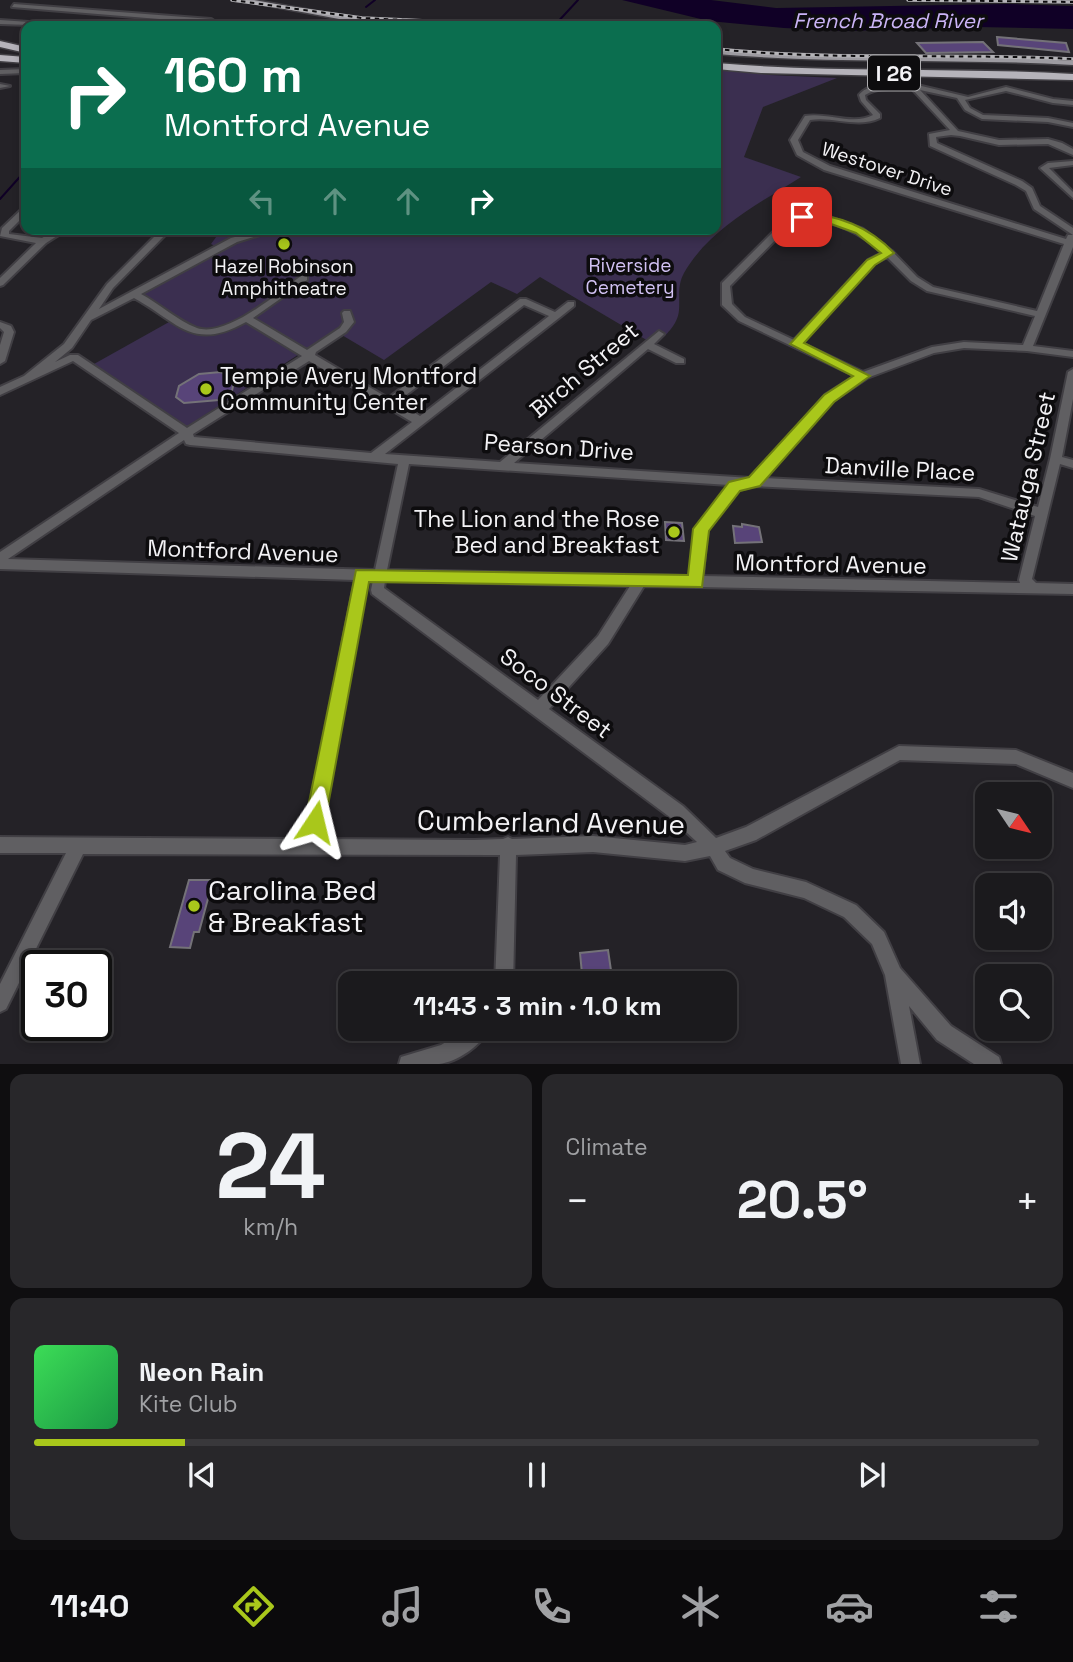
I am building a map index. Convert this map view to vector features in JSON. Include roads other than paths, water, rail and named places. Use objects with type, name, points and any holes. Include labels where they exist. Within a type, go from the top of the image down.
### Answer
[{"type":"highway","points":[[0,44],[21,49]]},
{"type":"highway","points":[[0,53],[21,59]]},
{"type":"highway","name":"I 26","points":[[721,60],[814,67],[981,66],[1073,71]]},
{"type":"highway","points":[[0,65],[21,62]]},
{"type":"highway","name":"I 26","points":[[721,66],[806,73],[985,72],[1073,77]]},
{"type":"main road","points":[[242,0],[348,21]]},
{"type":"main road","points":[[721,52],[806,59],[986,58],[1073,62]]},
{"type":"street","points":[[7,10],[24,0]]},
{"type":"street","points":[[14,6],[211,21]]},
{"type":"street","points":[[0,22],[21,23]]},
{"type":"street","points":[[0,65],[21,70]]},
{"type":"street","points":[[913,86],[956,133]]},
{"type":"street","name":"Westover Drive","points":[[1071,238],[827,169],[800,153],[794,140],[808,118],[831,116],[865,122],[877,116],[863,100],[865,91],[876,88],[913,86],[960,98],[975,98],[1006,89],[1053,101],[1073,103]]},
{"type":"street","points":[[960,98],[967,109],[982,117],[1048,120],[1073,125]]},
{"type":"street","points":[[1027,348],[1071,238],[1043,212],[1029,190],[933,144],[932,136],[940,132],[1005,143],[1043,141],[1068,148],[1073,153]]},
{"type":"street","points":[[1073,163],[1048,165],[1044,168],[1073,196]]},
{"type":"street","points":[[21,215],[5,230],[4,236],[43,242]]},
{"type":"street","points":[[863,376],[742,319],[727,305],[725,285],[785,225],[802,217],[821,216],[860,231],[889,253],[914,279],[930,289],[1039,314]]},
{"type":"street","points":[[0,283],[43,242],[54,235]]},
{"type":"street","points":[[0,391],[27,378],[68,346],[110,286],[161,235]]},
{"type":"street","points":[[87,319],[233,240],[253,235]]},
{"type":"street","points":[[796,344],[871,262],[889,253]]},
{"type":"street","points":[[134,294],[166,316],[201,332],[228,328],[304,278]]},
{"type":"street","points":[[390,402],[523,301],[556,316]]},
{"type":"street","points":[[374,457],[571,304]]},
{"type":"street","points":[[0,558],[187,433],[309,356],[312,350],[343,330],[349,322],[348,313]]},
{"type":"street","points":[[245,318],[420,422]]},
{"type":"street","points":[[0,325],[8,328],[9,332],[0,361]]},
{"type":"street","name":"Birch Street","points":[[505,464],[659,334]]},
{"type":"street","points":[[649,345],[680,361]]},
{"type":"street","points":[[696,582],[701,529],[735,486],[754,482],[829,398],[863,376],[932,350],[964,345],[1027,348],[1073,354]]},
{"type":"street","name":"Pearson Drive","points":[[27,378],[74,357],[187,433],[190,441],[404,460],[505,464],[754,482]]},
{"type":"street","name":"Watauga Street","points":[[1032,588],[1026,580],[1056,458],[1073,372]]},
{"type":"street","points":[[1056,458],[1073,464]]},
{"type":"street","points":[[380,575],[404,460]]},
{"type":"street","name":"Danville Place","points":[[754,482],[979,493],[1041,513]]},
{"type":"street","name":"Montford Avenue","points":[[0,564],[362,575],[1073,589]]},
{"type":"street","points":[[310,847],[362,575]]},
{"type":"street","name":"Soco Street","points":[[380,575],[377,590],[677,812],[714,847],[724,864],[751,877],[806,890],[850,911],[878,938],[894,974]]},
{"type":"street","points":[[539,709],[603,639],[640,581]]},
{"type":"street","name":"Cumberland Avenue","points":[[0,845],[474,848],[593,844],[685,853],[714,847],[750,834],[899,753],[1016,757],[1073,781]]},
{"type":"street","points":[[2,996],[79,845]]},
{"type":"street","points":[[504,971],[508,845]]},
{"type":"street","points":[[894,974],[911,1063]]},
{"type":"street","points":[[894,974],[944,1033],[992,1063]]},
{"type":"street","points":[[408,1063],[430,1060],[469,1041]]},
{"type":"water","name":"French Broad River","points":[[622,0],[711,0],[776,8],[1007,4],[1073,6],[1073,29],[977,27],[846,31],[709,21]]},
{"type":"waterway","points":[[366,7],[375,0]]},
{"type":"waterway","points":[[559,21],[578,0]]},
{"type":"waterway","points":[[0,199],[21,176]]},
{"type":"railway","points":[[232,0],[362,18],[429,21]]},
{"type":"railway","points":[[908,0],[1073,2]]},
{"type":"railway","points":[[721,49],[805,55],[1073,59]]},
{"type":"place","name":"Hazel Robinson Amphitheatre","points":[[284,244]]},
{"type":"place","name":"Tempie Avery Montford Community Center","points":[[206,389]]},
{"type":"place","name":"The Lion and the Rose Bed and Breakfast","points":[[674,532]]},
{"type":"place","name":"Carolina Bed & Breakfast","points":[[194,906]]},
{"type":"park label","name":"Riverside Cemetery","points":[[630,276]]}]
